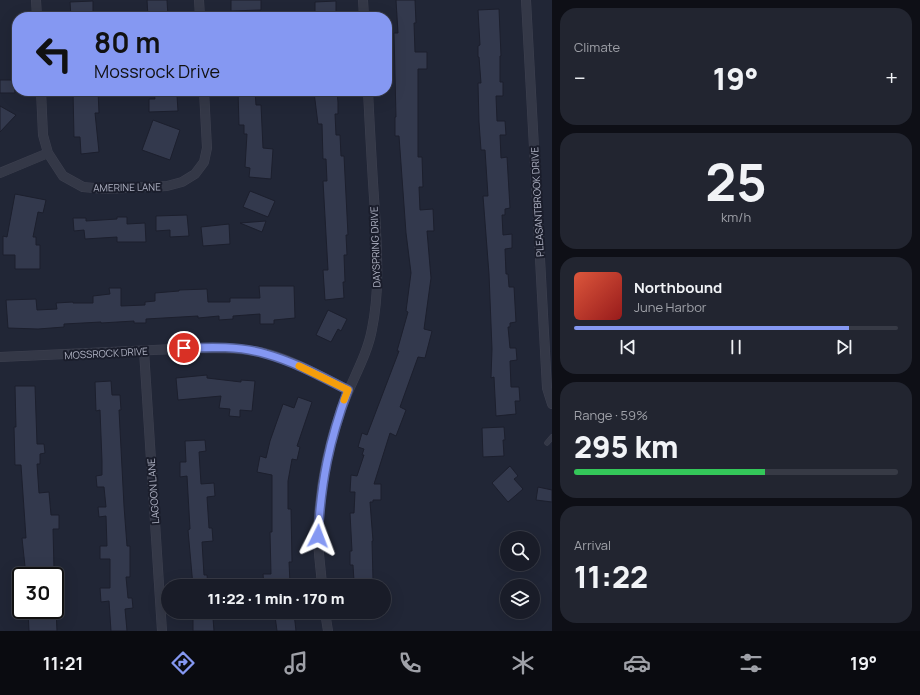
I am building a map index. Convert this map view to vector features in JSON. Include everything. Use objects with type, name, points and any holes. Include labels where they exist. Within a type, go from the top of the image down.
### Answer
[{"type":"street","points":[[36,0],[37,12]]},
{"type":"street","points":[[200,0],[200,12]]},
{"type":"street","points":[[363,0],[364,12]]},
{"type":"street","name":"PLEASANTBROOK DRIVE","points":[[526,0],[547,388],[552,404]]},
{"type":"street","name":"AMERINE LANE","points":[[41,96],[43,135],[48,153],[63,176],[83,187],[105,189],[167,186],[182,182],[195,174],[204,162],[207,148],[204,96]]},
{"type":"street","name":"DAYSPRING DRIVE","points":[[321,579],[318,536],[320,500],[325,468],[334,430],[348,390],[364,356],[370,337],[376,300],[378,270],[368,96]]},
{"type":"street","points":[[0,173],[48,153]]},
{"type":"street","name":"MOSSROCK DRIVE","points":[[0,357],[197,348],[229,348],[266,353],[285,360],[348,390]]},
{"type":"street","name":"LAGOON LANE","points":[[144,351],[162,631]]},
{"type":"street","points":[[326,619],[328,631]]},
{"type":"lane","points":[[547,443],[552,437]]},
{"type":"building","points":[[147,0],[167,0],[168,12],[148,12]]},
{"type":"building","points":[[231,0],[261,0],[261,10],[231,11]]},
{"type":"building","points":[[396,0],[415,0],[415,52],[427,52],[427,69],[418,69],[418,157],[422,157],[423,187],[419,187],[420,210],[433,209],[434,231],[427,231],[431,278],[424,329],[432,331],[425,358],[418,357],[400,407],[406,410],[396,436],[390,433],[374,484],[381,484],[381,500],[373,500],[373,502],[370,502],[373,541],[373,579],[354,579],[353,565],[350,565],[350,551],[352,551],[350,513],[354,513],[355,492],[350,492],[351,475],[357,476],[364,455],[362,455],[364,449],[358,447],[362,433],[367,435],[399,351],[397,351],[408,312],[406,311],[411,273],[406,233],[399,136],[395,136],[394,33],[398,33]]},
{"type":"building","points":[[93,1],[93,12],[71,12],[70,2]]},
{"type":"building","points":[[336,1],[336,12],[315,12],[315,2]]},
{"type":"building","points":[[499,9],[501,56],[500,82],[503,82],[503,96],[496,96],[497,121],[505,121],[506,135],[500,135],[501,158],[507,157],[510,208],[505,209],[505,215],[502,215],[503,235],[512,234],[512,248],[505,249],[506,274],[508,274],[509,287],[514,287],[516,322],[510,323],[510,327],[508,327],[510,348],[516,348],[517,360],[510,361],[511,387],[519,387],[520,401],[515,401],[516,414],[496,416],[494,377],[491,378],[492,349],[489,274],[483,196],[488,196],[485,150],[481,150],[479,122],[478,83],[481,83],[478,57],[478,46],[480,45],[478,10]]},
{"type":"building","points":[[0,80],[12,80],[12,93],[0,93]]},
{"type":"building","points":[[73,96],[98,96],[99,113],[95,113],[99,152],[81,154],[80,137],[74,137]]},
{"type":"building","points":[[155,96],[177,96],[178,111],[149,112],[149,99],[155,99]]},
{"type":"building","points":[[238,96],[255,96],[256,105],[261,105],[263,148],[273,149],[271,179],[249,177],[250,168],[245,167],[247,134],[244,134],[244,125],[239,125]]},
{"type":"building","points":[[314,96],[337,96],[338,114],[335,114],[336,135],[340,135],[341,156],[344,156],[348,235],[346,235],[347,255],[344,255],[344,298],[325,300],[323,270],[328,270],[323,181],[327,181],[326,159],[323,159],[322,124],[318,124]]},
{"type":"building","points":[[0,106],[16,115],[0,132]]},
{"type":"building","points":[[153,120],[180,130],[170,160],[142,150]]},
{"type":"building","points":[[250,191],[275,201],[268,217],[243,207]]},
{"type":"building","points":[[15,194],[46,200],[43,213],[38,212],[33,237],[36,237],[36,245],[40,245],[40,269],[15,269],[15,255],[3,255],[3,236],[7,237]]},
{"type":"building","points":[[187,215],[189,236],[170,237],[170,230],[156,231],[156,216]]},
{"type":"building","points":[[117,217],[127,217],[127,224],[145,223],[146,242],[117,242],[117,237],[85,239],[84,230],[74,231],[73,218],[86,218],[86,221],[117,219]]},
{"type":"building","points":[[266,221],[262,232],[240,223]]},
{"type":"building","points":[[229,224],[230,244],[203,246],[201,227]]},
{"type":"building","points":[[259,286],[294,286],[295,318],[274,320],[274,324],[260,324],[260,314],[233,316],[233,319],[219,320],[219,316],[198,318],[198,316],[146,319],[146,323],[134,323],[134,321],[101,322],[64,324],[64,327],[38,329],[8,328],[6,300],[36,299],[37,310],[57,309],[56,303],[93,303],[93,296],[110,294],[109,288],[121,288],[121,306],[145,305],[145,302],[155,301],[155,293],[179,290],[207,289],[208,302],[230,302],[230,298],[260,298]]},
{"type":"building","points":[[328,310],[347,319],[341,331],[338,329],[331,342],[316,335]]},
{"type":"building","points":[[207,375],[207,378],[241,382],[241,380],[255,381],[252,411],[240,410],[240,417],[229,416],[230,409],[219,408],[221,396],[178,400],[176,378]]},
{"type":"building","points":[[111,381],[112,395],[120,395],[121,410],[119,410],[124,506],[127,546],[130,546],[130,577],[126,577],[128,598],[132,598],[133,608],[125,609],[127,631],[111,631],[109,601],[101,602],[100,588],[110,588],[110,559],[100,559],[100,546],[107,546],[106,516],[99,517],[98,507],[106,507],[104,487],[97,487],[96,476],[102,475],[102,461],[100,410],[96,411],[95,382]]},
{"type":"building","points":[[15,386],[35,386],[37,444],[44,444],[45,453],[40,454],[40,464],[37,464],[39,493],[49,492],[51,515],[59,515],[59,529],[53,529],[54,567],[25,567],[22,538],[26,538],[21,465],[15,465],[14,427],[16,427]]},
{"type":"building","points":[[298,397],[312,402],[297,446],[300,447],[297,460],[292,459],[288,481],[288,509],[291,509],[292,562],[289,562],[290,579],[263,579],[263,574],[271,574],[270,532],[272,532],[272,475],[257,472],[260,456],[266,458],[270,441],[283,404],[294,408]]},
{"type":"building","points":[[504,427],[504,456],[483,457],[482,428]]},
{"type":"building","points":[[205,440],[206,451],[199,452],[201,484],[214,483],[215,496],[207,497],[209,528],[212,528],[213,541],[202,542],[204,575],[207,575],[207,579],[192,579],[188,530],[190,529],[187,476],[180,477],[180,462],[186,462],[185,441]]},
{"type":"building","points":[[510,466],[518,476],[514,479],[523,489],[508,502],[492,483]]},
{"type":"building","points":[[538,487],[552,490],[552,502],[536,500]]},
{"type":"building","points":[[28,619],[56,619],[57,631],[29,631]]},
{"type":"building","points":[[193,619],[213,619],[214,631],[193,631]]},
{"type":"building","points":[[275,619],[295,619],[296,631],[277,631]]},
{"type":"slow traffic","points":[[299,366],[348,390],[344,400]]},
{"type":"route","points":[[184,348],[229,348],[266,353],[303,368],[348,390],[334,430],[325,468],[320,500],[318,536]]}]
